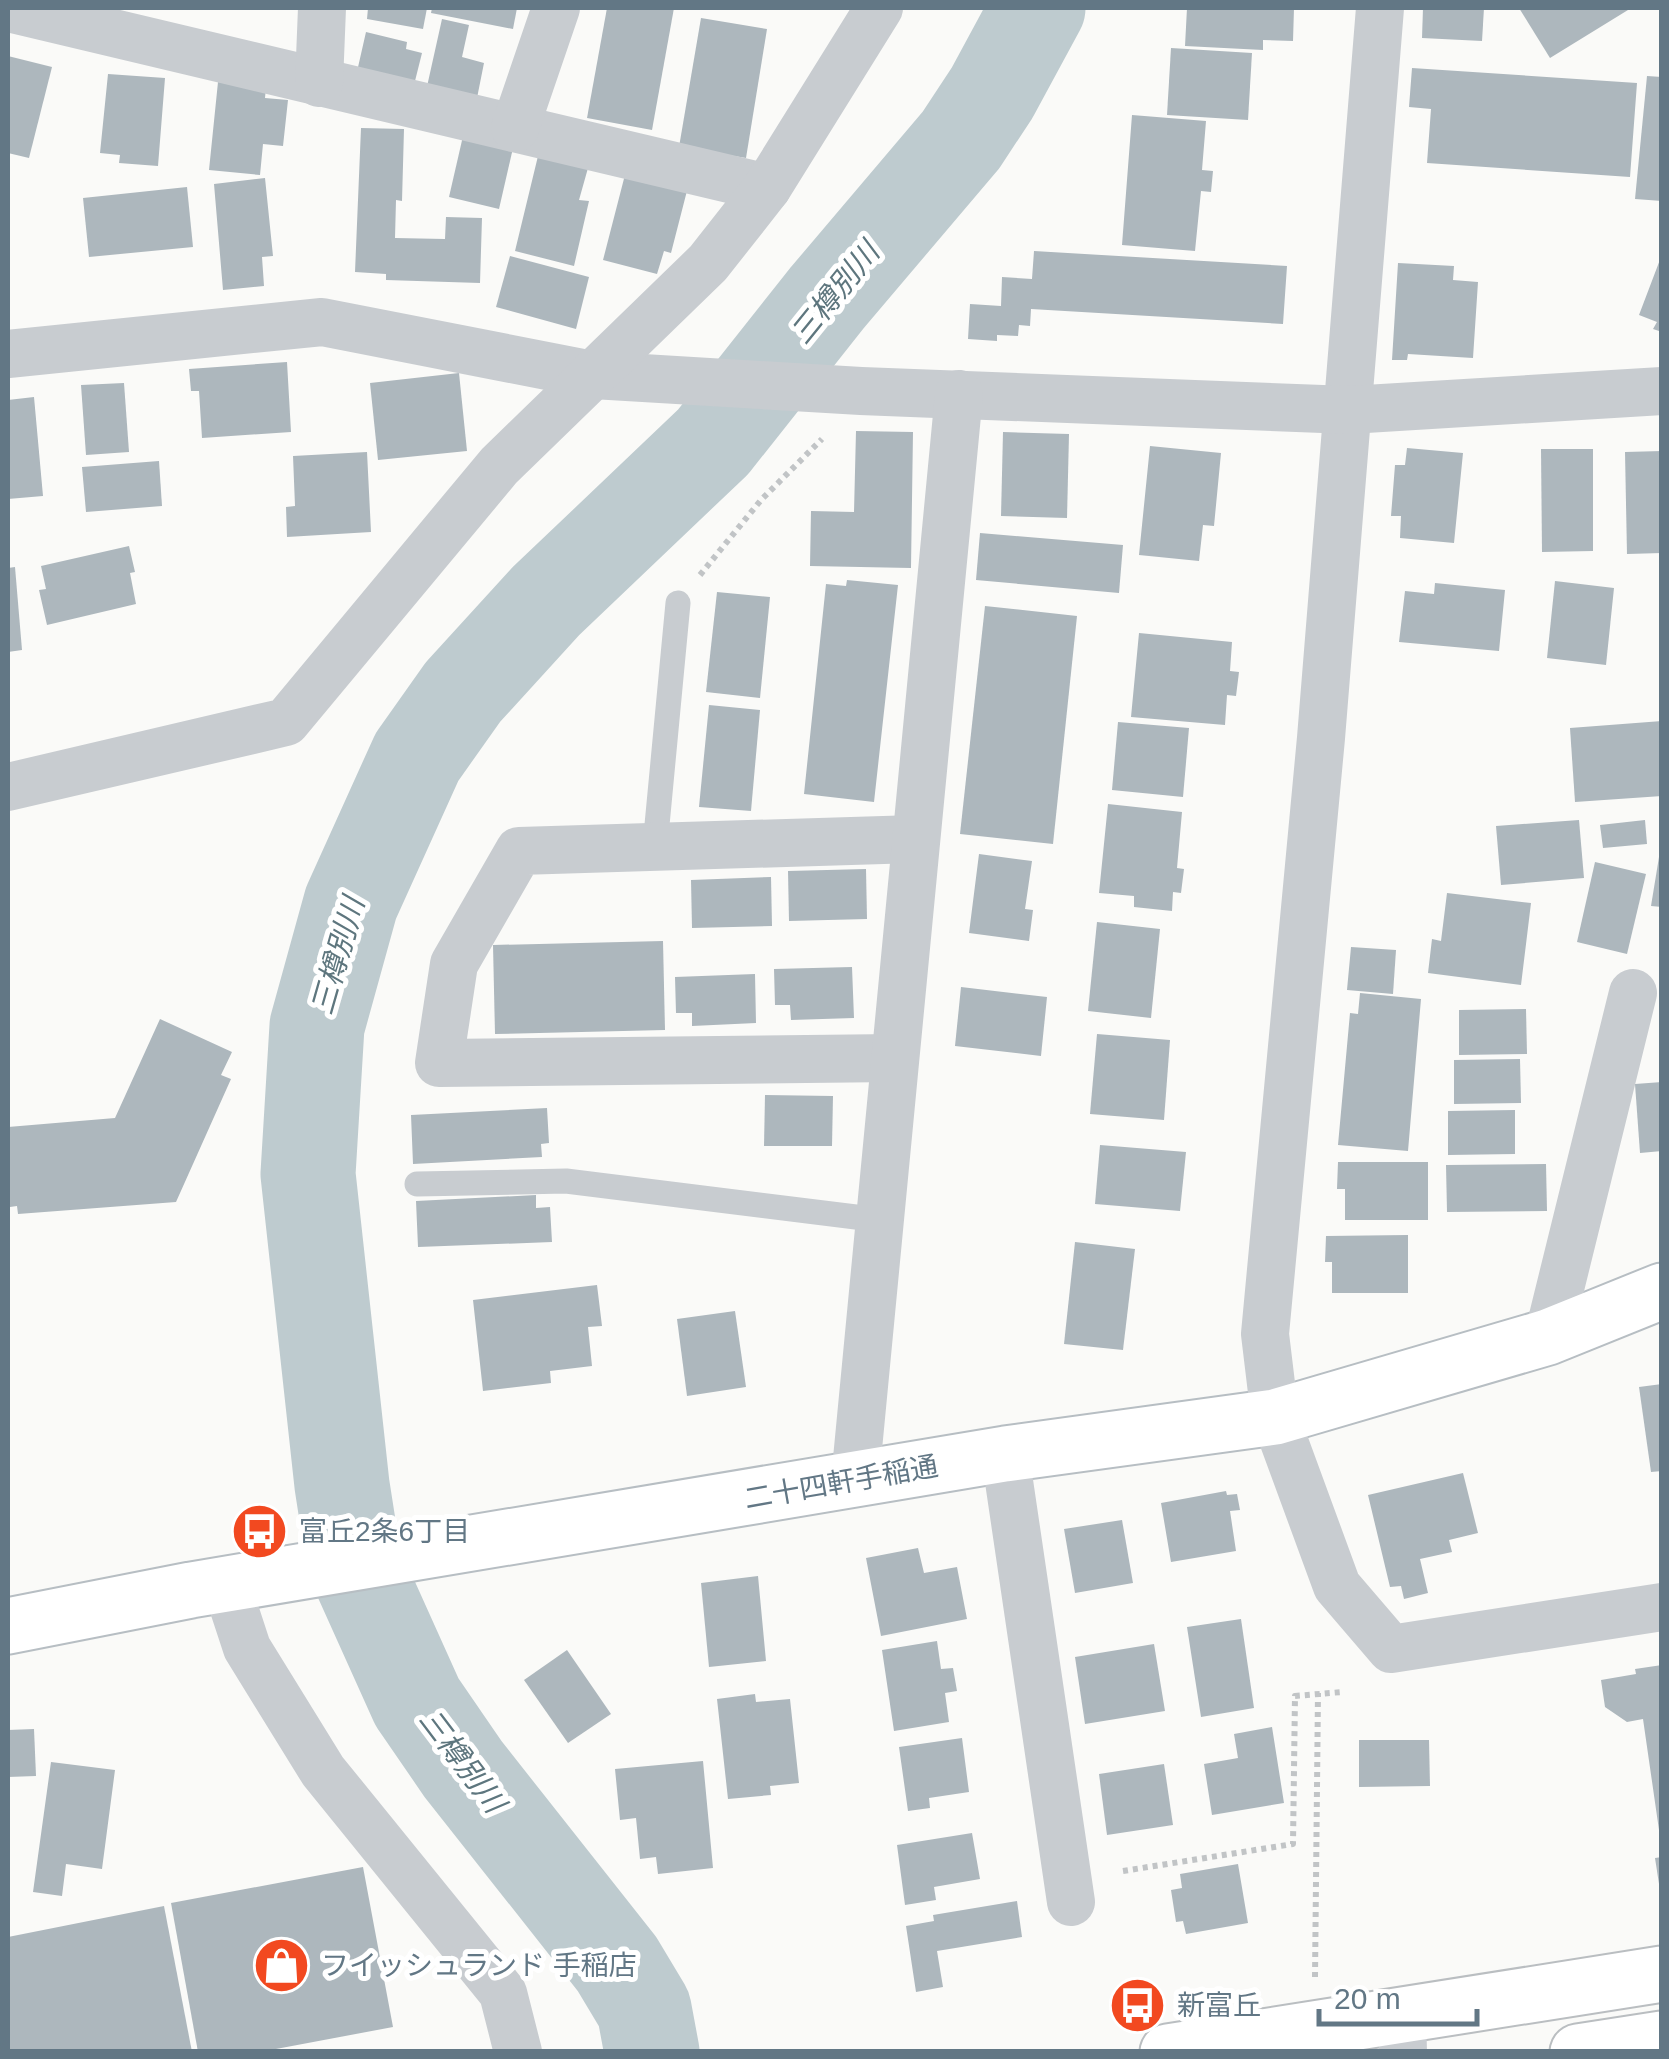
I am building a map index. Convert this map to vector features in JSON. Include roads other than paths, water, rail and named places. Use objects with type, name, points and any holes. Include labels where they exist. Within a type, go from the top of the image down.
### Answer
[{"type":"main road","name":"二十四軒手稲通","points":[[8,1626],[226,1584],[1006,1454],[1275,1417],[1548,1337],[1662,1291]]},
{"type":"main road","points":[[1168,2052],[1402,2033],[1662,1974]]},
{"type":"main road","points":[[1578,2052],[1662,2039]]},
{"type":"street","points":[[8,8],[767,188]]},
{"type":"street","points":[[319,83],[322,8]]},
{"type":"street","points":[[515,128],[556,8]]},
{"type":"street","points":[[8,786],[286,722],[499,466],[708,263],[767,188],[879,8]]},
{"type":"street","points":[[1380,8],[1348,410],[1264,1334],[1275,1417],[1337,1586],[1392,1648],[1662,1607]]},
{"type":"street","points":[[8,354],[322,322],[594,375],[868,391],[1348,410],[1662,390]]},
{"type":"street","points":[[856,1480],[959,394]]},
{"type":"street","points":[[895,1058],[439,1063],[454,964],[519,851],[916,839]]},
{"type":"street","points":[[1548,1337],[1633,994]]},
{"type":"street","points":[[1006,1454],[1070,1902]]},
{"type":"street","points":[[226,1584],[247,1648],[323,1771],[503,1993],[518,2052]]},
{"type":"lane","points":[[656,846],[678,603]]},
{"type":"lane","points":[[417,1184],[566,1181],[880,1220]]},
{"type":"waterway","name":"三樽別川","points":[[652,2052],[644,2009],[617,1964],[463,1769],[417,1702],[354,1562],[308,1174],[317,1026],[351,903],[417,757],[463,692],[546,601],[713,442],[827,298],[961,140],[992,93],[1038,8]]},
{"type":"place","name":"富丘2条6丁目","points":[[260,1531]]},
{"type":"place","name":"フイッシュランド 手稲店","points":[[282,1965]]},
{"type":"place","name":"新富丘","points":[[1138,2005]]}]
